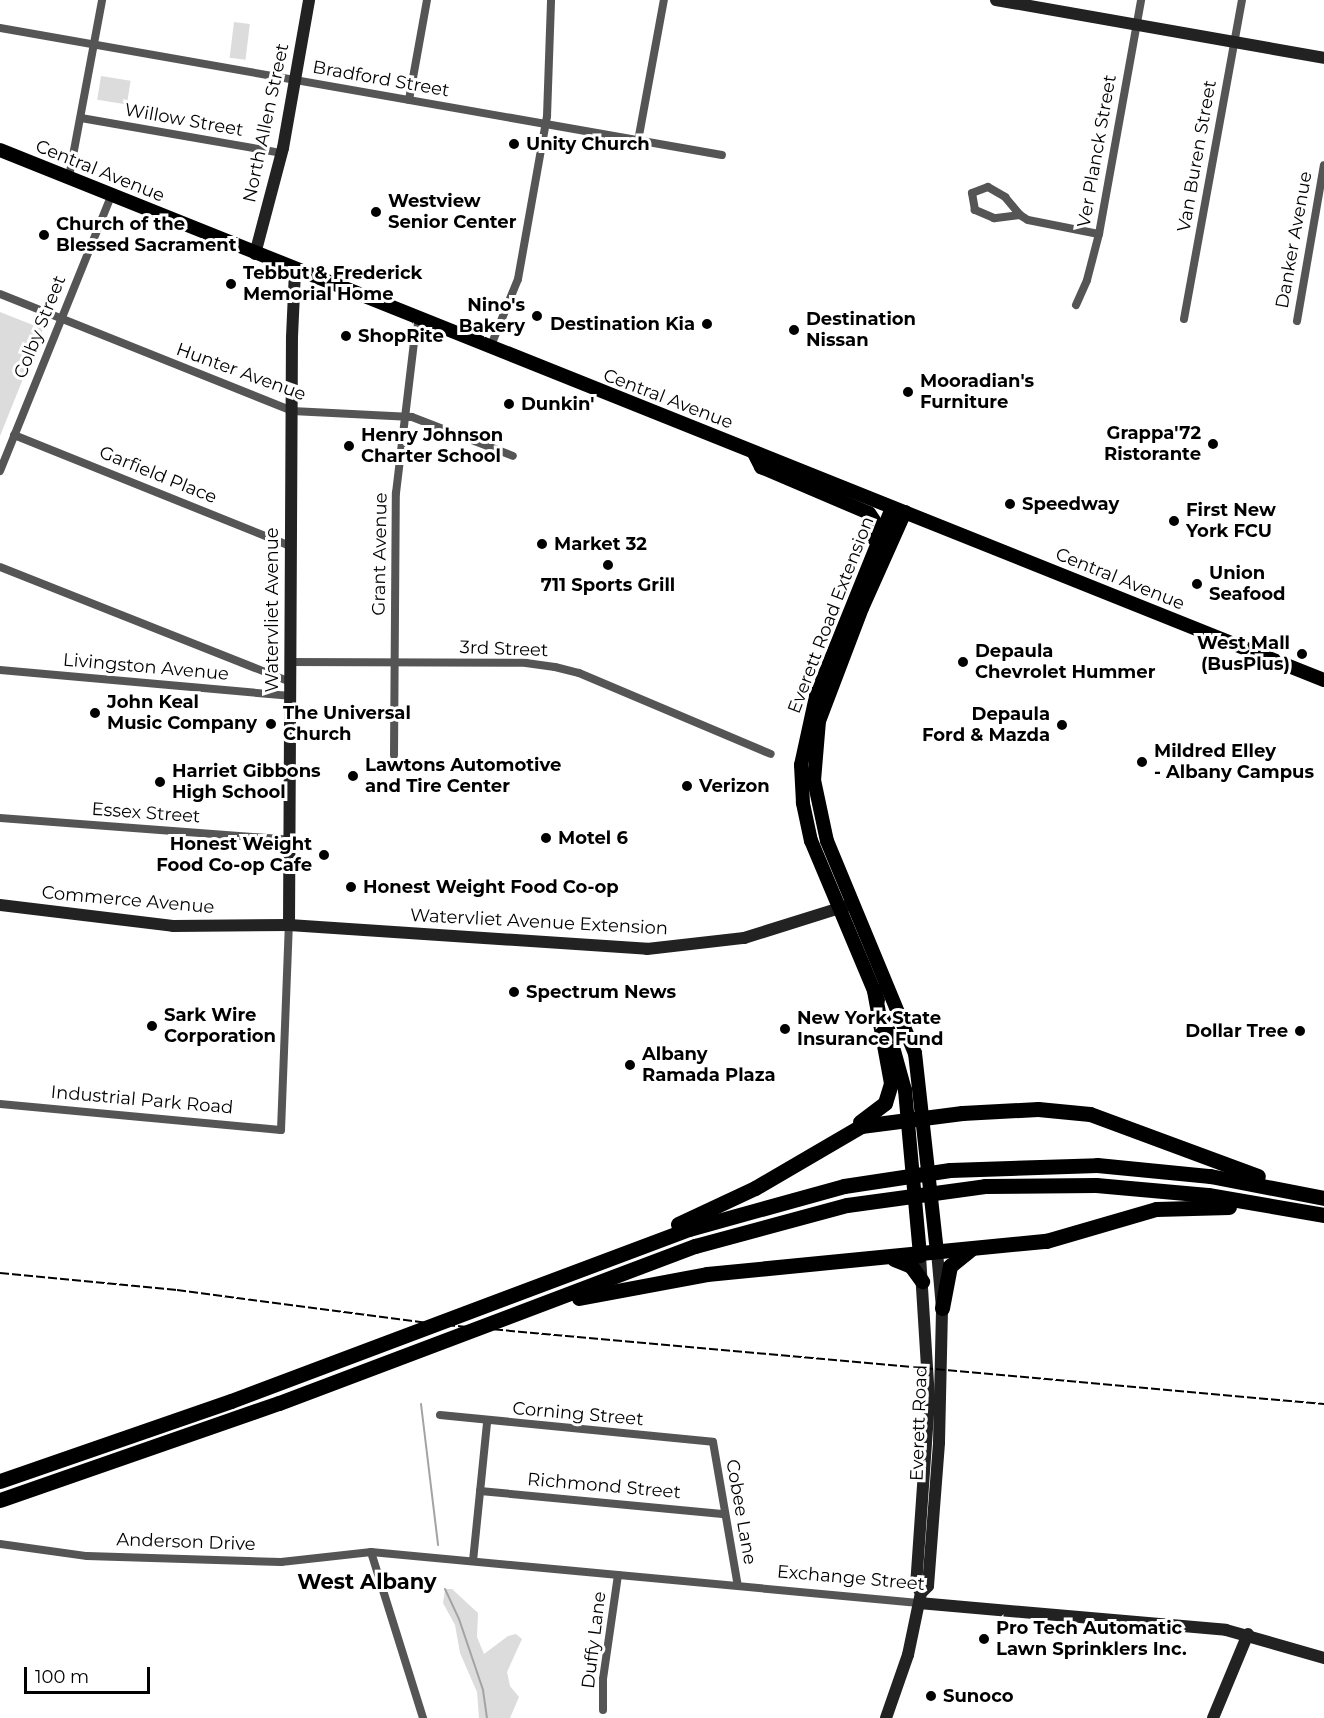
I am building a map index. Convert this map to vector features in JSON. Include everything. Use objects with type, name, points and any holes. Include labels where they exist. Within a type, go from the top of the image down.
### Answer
[{"type":"highway","points":[[546,1283],[755,1188],[875,1112],[888,1096],[890,1065],[874,990]]},
{"type":"highway","points":[[826,1144],[861,1126],[916,1117],[1038,1109],[1090,1114],[1203,1158],[1324,1198]]},
{"type":"highway","points":[[0,1481],[336,1362],[699,1226],[779,1201],[877,1180],[950,1170],[1058,1165],[1134,1168],[1210,1176],[1324,1198]]},
{"type":"highway","points":[[0,1501],[753,1228],[847,1205],[951,1189],[1046,1184],[1133,1186],[1236,1199],[1324,1218]]},
{"type":"highway","points":[[526,1310],[684,1277],[920,1256],[937,1252],[1062,1238],[1138,1213],[1174,1207],[1228,1207],[1324,1218]]},
{"type":"highway","points":[[942,1308],[950,1266],[961,1254],[983,1247]]},
{"type":"highway","points":[[891,1258],[911,1266],[922,1281]]},
{"type":"main road","name":"Central Avenue","points":[[0,150],[490,349],[1324,680]]},
{"type":"main road","points":[[754,453],[761,467],[868,513],[877,525],[873,554]]},
{"type":"main road","name":"Everett Road Extension","points":[[899,510],[873,554],[816,696],[802,751],[802,792],[808,830],[874,990],[925,1138],[937,1252]]},
{"type":"main road","name":"Everett Road Extension","points":[[899,510],[819,721],[813,766],[822,827],[912,1042],[916,1117],[910,1139],[920,1256]]},
{"type":"main road","points":[[853,630],[863,620],[902,532],[921,525],[962,535]]},
{"type":"street","points":[[69,177],[102,0]]},
{"type":"street","name":"North Allen Street","points":[[255,254],[281,153],[309,0]]},
{"type":"street","points":[[409,100],[427,0]]},
{"type":"street","points":[[490,349],[518,279],[546,125],[551,0]]},
{"type":"street","points":[[638,141],[664,0]]},
{"type":"street","points":[[996,0],[1033,3],[1137,25],[1324,58]]},
{"type":"street","name":"Ver Planck Street","points":[[1076,305],[1088,280],[1099,234],[1141,0]]},
{"type":"street","name":"Van Buren Street","points":[[1184,319],[1242,0]]},
{"type":"street","name":"Bradford Street","points":[[0,28],[722,155]]},
{"type":"street","name":"Willow Street","points":[[81,118],[281,153]]},
{"type":"street","name":"Danker Avenue","points":[[1297,321],[1324,165]]},
{"type":"street","points":[[1020,215],[1004,218],[983,216],[972,207],[971,194],[979,188],[995,190],[1028,220],[1099,234]]},
{"type":"street","name":"Colby Street","points":[[0,471],[111,195]]},
{"type":"street","name":"Watervliet Avenue","points":[[282,1130],[290,925],[290,546],[296,270]]},
{"type":"street","name":"Hunter Avenue","points":[[0,294],[292,411],[404,416],[513,456]]},
{"type":"street","name":"Grant Avenue","points":[[394,755],[396,496],[417,318]]},
{"type":"street","name":"Garfield Place","points":[[14,435],[290,546]]},
{"type":"street","points":[[0,567],[290,682]]},
{"type":"street","name":"3rd Street","points":[[290,662],[526,663],[555,667],[579,673],[771,754]]},
{"type":"street","name":"Livingston Avenue","points":[[0,670],[290,696]]},
{"type":"street","name":"Essex Street","points":[[0,818],[290,840]]},
{"type":"street","name":"Watervliet Avenue Extension","points":[[290,925],[666,949],[744,938],[853,903]]},
{"type":"street","name":"Commerce Avenue","points":[[0,906],[173,926],[290,925]]},
{"type":"street","name":"Industrial Park Road","points":[[0,1104],[282,1130]]},
{"type":"street","name":"Everett Road","points":[[886,1718],[904,1669],[920,1598],[928,1586],[933,1442],[942,1308],[937,1252]]},
{"type":"street","name":"Everett Road","points":[[920,1256],[933,1442]]},
{"type":"street","name":"Corning Street","points":[[440,1415],[486,1422],[713,1442]]},
{"type":"street","points":[[473,1561],[486,1422]]},
{"type":"street","name":"Cobee Lane","points":[[713,1442],[738,1586]]},
{"type":"street","name":"Richmond Street","points":[[480,1491],[725,1514]]},
{"type":"street","name":"Anderson Drive","points":[[0,1544],[87,1556],[281,1562],[371,1552]]},
{"type":"street","points":[[371,1552],[423,1718]]},
{"type":"street","name":"Exchange Street","points":[[371,1552],[738,1586],[920,1598],[1248,1634],[1324,1658]]},
{"type":"street","name":"Duffy Lane","points":[[603,1710],[603,1679],[618,1575]]},
{"type":"street","points":[[1213,1718],[1248,1634]]},
{"type":"shaded area","points":[[234,22],[250,24],[245,60],[230,58]]},
{"type":"shaded area","points":[[101,76],[131,81],[127,104],[97,100]]},
{"type":"shaded area","points":[[0,312],[43,329],[0,436]]},
{"type":"shaded area","points":[[445,1589],[452,1589],[478,1613],[477,1637],[484,1654],[508,1636],[516,1634],[522,1639],[507,1672],[510,1686],[519,1697],[510,1718],[479,1718],[477,1692],[460,1653],[455,1625],[443,1603]]},
{"type":"waterway","points":[[421,1404],[438,1545]]},
{"type":"waterway","points":[[445,1589],[459,1619],[483,1690],[487,1718]]},
{"type":"railway","points":[[0,1273],[177,1290],[434,1324],[1324,1404]]},
{"type":"place","name":"Unity Church","points":[[514,144]]},
{"type":"place","name":"Westview Senior Center","points":[[376,212]]},
{"type":"place","name":"Church of the Blessed Sacrament","points":[[44,235]]},
{"type":"place","name":"Tebbut & Frederick Memorial Home","points":[[231,284]]},
{"type":"place","name":"Nino's Bakery","points":[[537,316]]},
{"type":"place","name":"Destination Kia","points":[[707,324]]},
{"type":"place","name":"Destination Nissan","points":[[794,330]]},
{"type":"place","name":"ShopRite","points":[[346,336]]},
{"type":"place","name":"Mooradian's Furniture","points":[[908,392]]},
{"type":"place","name":"Dunkin'","points":[[509,404]]},
{"type":"place","name":"Grappa'72 Ristorante","points":[[1213,444]]},
{"type":"place","name":"Henry Johnson Charter School","points":[[349,446]]},
{"type":"place","name":"Speedway","points":[[1010,504]]},
{"type":"place","name":"First New York FCU","points":[[1174,521]]},
{"type":"place","name":"Market 32","points":[[542,544]]},
{"type":"place","name":"711 Sports Grill","points":[[608,565]]},
{"type":"place","name":"Union Seafood","points":[[1197,584]]},
{"type":"place","name":"West Mall (BusPlus)","points":[[1302,654]]},
{"type":"place","name":"Depaula Chevrolet Hummer","points":[[963,662]]},
{"type":"place","name":"John Keal Music Company","points":[[95,713]]},
{"type":"place","name":"The Universal Church","points":[[271,724]]},
{"type":"place","name":"Depaula Ford & Mazda","points":[[1062,725]]},
{"type":"place","name":"Mildred Elley - Albany Campus","points":[[1142,762]]},
{"type":"place","name":"Lawtons Automotive and Tire Center","points":[[353,776]]},
{"type":"place","name":"Harriet Gibbons High School","points":[[160,782]]},
{"type":"place","name":"Verizon","points":[[687,786]]},
{"type":"place","name":"Motel 6","points":[[546,838]]},
{"type":"place","name":"Honest Weight Food Co-op Cafe","points":[[324,855]]},
{"type":"place","name":"Honest Weight Food Co-op","points":[[351,887]]},
{"type":"place","name":"Spectrum News","points":[[514,992]]},
{"type":"place","name":"Sark Wire Corporation","points":[[152,1026]]},
{"type":"place","name":"New York State Insurance Fund","points":[[785,1029]]},
{"type":"place","name":"Dollar Tree","points":[[1300,1031]]},
{"type":"place","name":"Albany Ramada Plaza","points":[[630,1065]]},
{"type":"place","name":"Pro Tech Automatic Lawn Sprinklers Inc.","points":[[984,1639]]},
{"type":"place","name":"Sunoco","points":[[931,1696]]},
{"type":"district","name":"West Albany","points":[[367,1582]]}]
